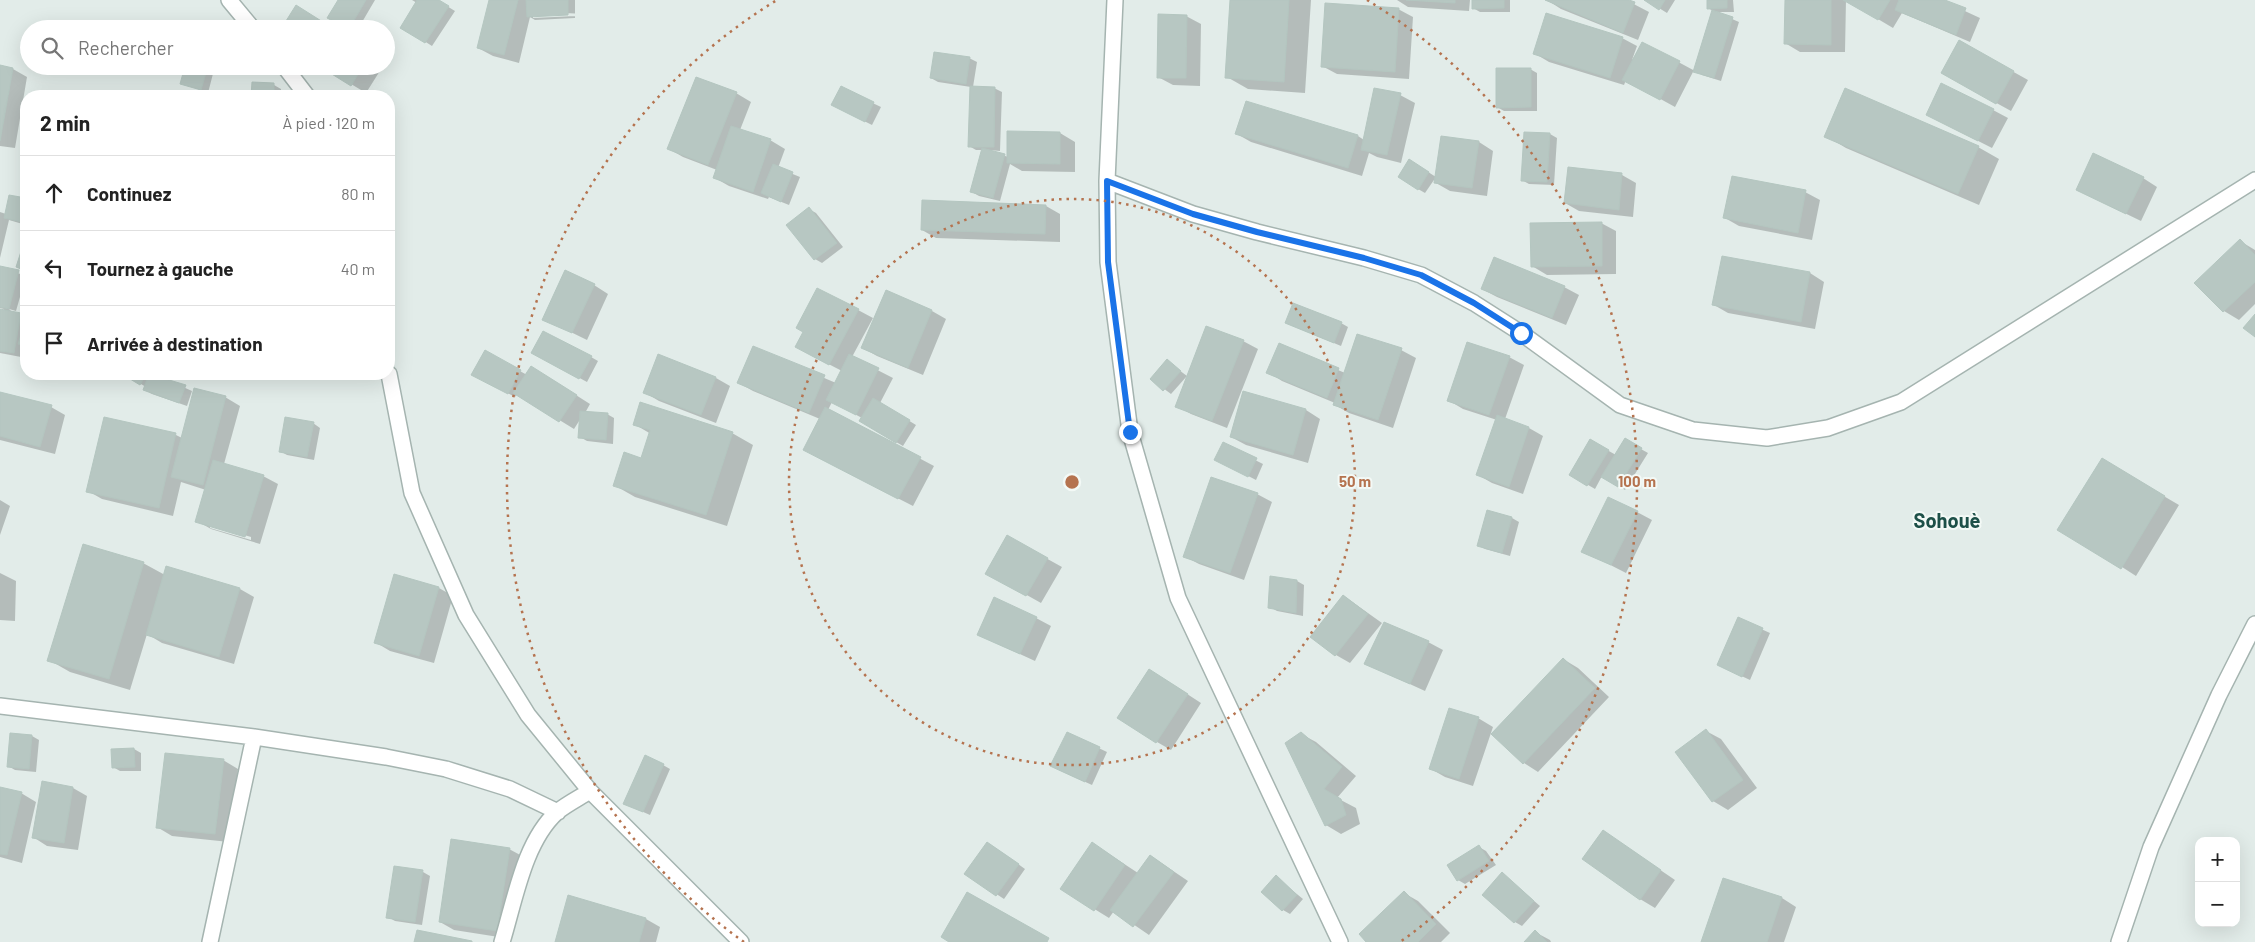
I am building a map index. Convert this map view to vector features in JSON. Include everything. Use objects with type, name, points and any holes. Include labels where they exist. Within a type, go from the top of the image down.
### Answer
[{"type":"street","points":[[229,0],[246,20]]},
{"type":"street","points":[[1115,0],[1107,181],[1108,262],[1130,432],[1178,598],[1340,942]]},
{"type":"street","points":[[291,75],[302,90]]},
{"type":"street","points":[[1107,181],[1193,214],[1364,258],[1421,275],[1474,303],[1521,333],[1620,405],[1693,430],[1767,438],[1828,428],[1901,402],[2255,180]]},
{"type":"street","points":[[389,380],[412,494],[466,615],[528,715],[590,791],[742,942]]},
{"type":"street","points":[[2118,942],[2151,847],[2218,695],[2255,624]]},
{"type":"street","points":[[0,706],[254,737],[386,757],[446,769],[510,789],[558,812]]},
{"type":"street","points":[[210,942],[254,737]]},
{"type":"street","points":[[502,942],[528,858],[540,832],[558,812],[590,791]]},
{"type":"building","points":[[338,0],[366,0],[354,20],[331,20],[327,18]]},
{"type":"building","points":[[417,0],[439,0],[449,6],[425,43],[400,28]]},
{"type":"building","points":[[489,0],[518,0],[504,55],[477,48]]},
{"type":"building","points":[[526,0],[568,0],[568,15],[527,17]]},
{"type":"building","points":[[1230,0],[1289,0],[1284,82],[1225,78]]},
{"type":"building","points":[[1406,0],[1455,0],[1455,3]]},
{"type":"building","points":[[1472,0],[1504,0],[1504,8],[1472,9]]},
{"type":"building","points":[[1545,0],[1629,0],[1635,2],[1623,33]]},
{"type":"building","points":[[1644,0],[1665,0],[1659,10]]},
{"type":"building","points":[[1707,0],[1727,0],[1727,8],[1707,9]]},
{"type":"building","points":[[1785,0],[1831,0],[1831,45],[1784,44]]},
{"type":"building","points":[[1843,0],[1890,0],[1878,20]]},
{"type":"building","points":[[1899,0],[1945,0],[1966,8],[1956,35],[1895,10]]},
{"type":"building","points":[[1325,3],[1399,8],[1395,72],[1321,67]]},
{"type":"building","points":[[296,5],[320,20],[287,20]]},
{"type":"building","points":[[1712,10],[1733,17],[1714,78],[1693,72]]},
{"type":"building","points":[[1546,13],[1623,37],[1610,78],[1533,54]]},
{"type":"building","points":[[1158,14],[1187,15],[1186,78],[1157,78]]},
{"type":"building","points":[[1959,40],[2014,71],[1996,104],[1941,73]]},
{"type":"building","points":[[1642,42],[1680,61],[1660,100],[1622,80]]},
{"type":"building","points":[[934,52],[970,57],[966,84],[930,78]]},
{"type":"building","points":[[0,65],[13,68],[0,141]]},
{"type":"building","points":[[1496,68],[1531,68],[1531,107],[1496,108]]},
{"type":"building","points":[[182,75],[205,75],[201,90],[180,84]]},
{"type":"building","points":[[333,75],[358,75],[351,86]]},
{"type":"building","points":[[696,77],[737,92],[708,165],[667,149]]},
{"type":"building","points":[[252,82],[274,83],[274,90],[251,90]]},
{"type":"building","points":[[1941,83],[1994,109],[1978,141],[1926,115]]},
{"type":"building","points":[[841,86],[874,102],[865,122],[831,105]]},
{"type":"building","points":[[970,86],[995,87],[994,147],[968,147]]},
{"type":"building","points":[[1374,88],[1401,93],[1387,155],[1361,150]]},
{"type":"building","points":[[1845,88],[1979,146],[1958,194],[1824,137]]},
{"type":"building","points":[[1246,101],[1358,135],[1348,168],[1235,134]]},
{"type":"building","points":[[731,126],[771,139],[753,192],[713,178]]},
{"type":"building","points":[[1007,131],[1060,132],[1060,164],[1007,163]]},
{"type":"building","points":[[1524,132],[1550,133],[1547,182],[1521,181]]},
{"type":"building","points":[[1441,136],[1479,141],[1472,188],[1434,183]]},
{"type":"building","points":[[982,148],[1005,154],[993,198],[970,192]]},
{"type":"building","points":[[2093,153],[2144,177],[2126,214],[2076,190]]},
{"type":"building","points":[[1409,159],[1429,172],[1418,190],[1398,177]]},
{"type":"building","points":[[773,164],[793,172],[781,202],[761,193]]},
{"type":"building","points":[[1568,167],[1622,173],[1619,210],[1564,203]]},
{"type":"building","points":[[1732,176],[1806,190],[1798,233],[1723,218]]},
{"type":"building","points":[[9,195],[20,197],[20,222],[4,218]]},
{"type":"building","points":[[922,200],[1046,205],[1045,234],[921,230]]},
{"type":"building","points":[[809,207],[837,243],[814,260],[786,225]]},
{"type":"building","points":[[1602,222],[1602,266],[1531,267],[1530,223]]},
{"type":"building","points":[[2240,239],[2255,255],[2255,282],[2223,312],[2194,283]]},
{"type":"building","points":[[20,255],[20,269],[16,267]]},
{"type":"building","points":[[1722,256],[1810,272],[1801,322],[1712,305]]},
{"type":"building","points":[[1494,257],[1565,286],[1552,318],[1481,289]]},
{"type":"building","points":[[0,266],[19,270],[9,309],[0,307]]},
{"type":"building","points":[[565,270],[595,284],[572,333],[542,320]]},
{"type":"building","points":[[817,288],[859,309],[829,365],[795,347],[803,332],[796,328]]},
{"type":"building","points":[[886,290],[932,310],[908,368],[861,348]]},
{"type":"building","points":[[1293,303],[1342,322],[1334,343],[1285,323]]},
{"type":"building","points":[[0,309],[20,313],[14,353],[0,351]]},
{"type":"building","points":[[2255,314],[2255,337],[2243,328]]},
{"type":"building","points":[[1206,326],[1244,340],[1212,421],[1175,407]]},
{"type":"building","points":[[543,331],[592,356],[579,379],[531,353]]},
{"type":"building","points":[[1357,334],[1402,348],[1378,420],[1333,405]]},
{"type":"building","points":[[1467,342],[1510,356],[1489,415],[1447,401]]},
{"type":"building","points":[[1279,343],[1339,368],[1327,398],[1266,373]]},
{"type":"building","points":[[753,346],[825,375],[809,413],[737,383]]},
{"type":"building","points":[[485,350],[521,370],[508,394],[471,375]]},
{"type":"building","points":[[658,354],[716,377],[701,415],[643,393]]},
{"type":"building","points":[[849,354],[879,368],[856,415],[826,400]]},
{"type":"building","points":[[1167,359],[1181,371],[1163,391],[1150,379]]},
{"type":"building","points":[[531,366],[577,395],[559,422],[513,393]]},
{"type":"building","points":[[132,380],[143,380],[140,385]]},
{"type":"building","points":[[147,380],[169,380],[186,385],[179,403],[143,390]]},
{"type":"building","points":[[194,388],[226,396],[203,485],[171,477]]},
{"type":"building","points":[[1243,391],[1306,409],[1293,455],[1230,437]]},
{"type":"building","points":[[0,392],[52,405],[40,447],[0,436]]},
{"type":"building","points":[[873,398],[910,420],[896,443],[859,421]]},
{"type":"building","points":[[640,402],[733,432],[706,515],[613,486],[624,452],[641,458],[650,430],[633,425]]},
{"type":"building","points":[[825,407],[921,457],[898,499],[803,450]]},
{"type":"building","points":[[580,411],[608,413],[606,440],[578,438]]},
{"type":"building","points":[[1497,415],[1529,427],[1509,487],[1476,475]]},
{"type":"building","points":[[104,417],[176,433],[159,508],[86,492]]},
{"type":"building","points":[[285,417],[314,422],[307,457],[279,452]]},
{"type":"building","points":[[1625,438],[1642,448],[1618,487],[1601,477]]},
{"type":"building","points":[[1590,439],[1609,450],[1587,486],[1569,475]]},
{"type":"building","points":[[1223,442],[1257,458],[1248,477],[1214,460]]},
{"type":"building","points":[[2102,458],[2165,496],[2121,569],[2057,530]]},
{"type":"building","points":[[213,460],[264,475],[245,537],[195,522]]},
{"type":"building","points":[[1211,477],[1258,493],[1230,573],[1183,557]]},
{"type":"building","points":[[1608,497],[1638,511],[1611,565],[1581,552]]},
{"type":"building","points":[[1487,510],[1512,517],[1502,553],[1477,546]]},
{"type":"building","points":[[1007,535],[1048,558],[1026,596],[985,574]]},
{"type":"building","points":[[83,544],[144,562],[109,679],[47,661]]},
{"type":"building","points":[[166,566],[240,588],[219,657],[146,635]]},
{"type":"building","points":[[394,574],[439,587],[419,656],[374,643]]},
{"type":"building","points":[[1270,576],[1297,580],[1296,613],[1268,608]]},
{"type":"building","points":[[1343,595],[1368,614],[1335,656],[1310,637]]},
{"type":"building","points":[[994,597],[1037,617],[1020,654],[977,635]]},
{"type":"building","points":[[1738,617],[1763,628],[1742,677],[1717,665]]},
{"type":"building","points":[[1384,622],[1429,641],[1410,684],[1364,664]]},
{"type":"building","points":[[1563,658],[1595,688],[1523,764],[1491,734]]},
{"type":"building","points":[[1149,669],[1188,694],[1156,743],[1117,718]]},
{"type":"building","points":[[1449,708],[1479,717],[1459,779],[1429,769]]},
{"type":"building","points":[[1706,729],[1743,780],[1712,802],[1675,752]]},
{"type":"building","points":[[1067,732],[1100,747],[1085,782],[1050,766]]},
{"type":"building","points":[[1301,732],[1342,767],[1324,789],[1341,799],[1346,815],[1325,826],[1285,743]]},
{"type":"building","points":[[10,733],[32,735],[29,769],[7,767]]},
{"type":"building","points":[[134,748],[135,767],[112,768],[111,749]]},
{"type":"building","points":[[165,753],[224,759],[215,834],[156,828]]},
{"type":"building","points":[[645,755],[664,764],[643,812],[623,804]]},
{"type":"building","points":[[42,781],[73,787],[64,843],[32,838]]},
{"type":"building","points":[[0,787],[22,792],[7,855],[0,854]]},
{"type":"building","points":[[1603,830],[1661,870],[1640,900],[1582,859]]},
{"type":"building","points":[[451,839],[510,848],[497,931],[439,922]]},
{"type":"building","points":[[987,842],[1019,864],[996,896],[964,874]]},
{"type":"building","points":[[1092,842],[1125,865],[1094,911],[1060,889]]},
{"type":"building","points":[[1479,845],[1489,861],[1457,881],[1447,865]]},
{"type":"building","points":[[1150,855],[1174,872],[1133,927],[1110,910]]},
{"type":"building","points":[[394,866],[423,870],[415,922],[386,918]]},
{"type":"building","points":[[1502,872],[1534,901],[1514,923],[1482,895]]},
{"type":"building","points":[[1276,875],[1297,895],[1282,911],[1261,892]]},
{"type":"building","points":[[1723,878],[1782,897],[1767,942],[1701,942]]},
{"type":"building","points":[[1404,891],[1436,924],[1418,942],[1366,942],[1359,934]]},
{"type":"building","points":[[967,892],[1049,938],[1047,942],[949,942],[941,937]]},
{"type":"building","points":[[568,895],[646,918],[639,942],[555,942]]},
{"type":"building","points":[[417,930],[472,941],[472,942],[414,942]]},
{"type":"building","points":[[1535,930],[1547,942],[1524,942]]},
{"type":"district","name":"Sohouè","points":[[1947,520]]},
{"type":"route","points":[[1130,432],[1108,262],[1107,181],[1193,214],[1364,258],[1421,275],[1474,303],[1521,333]]}]
